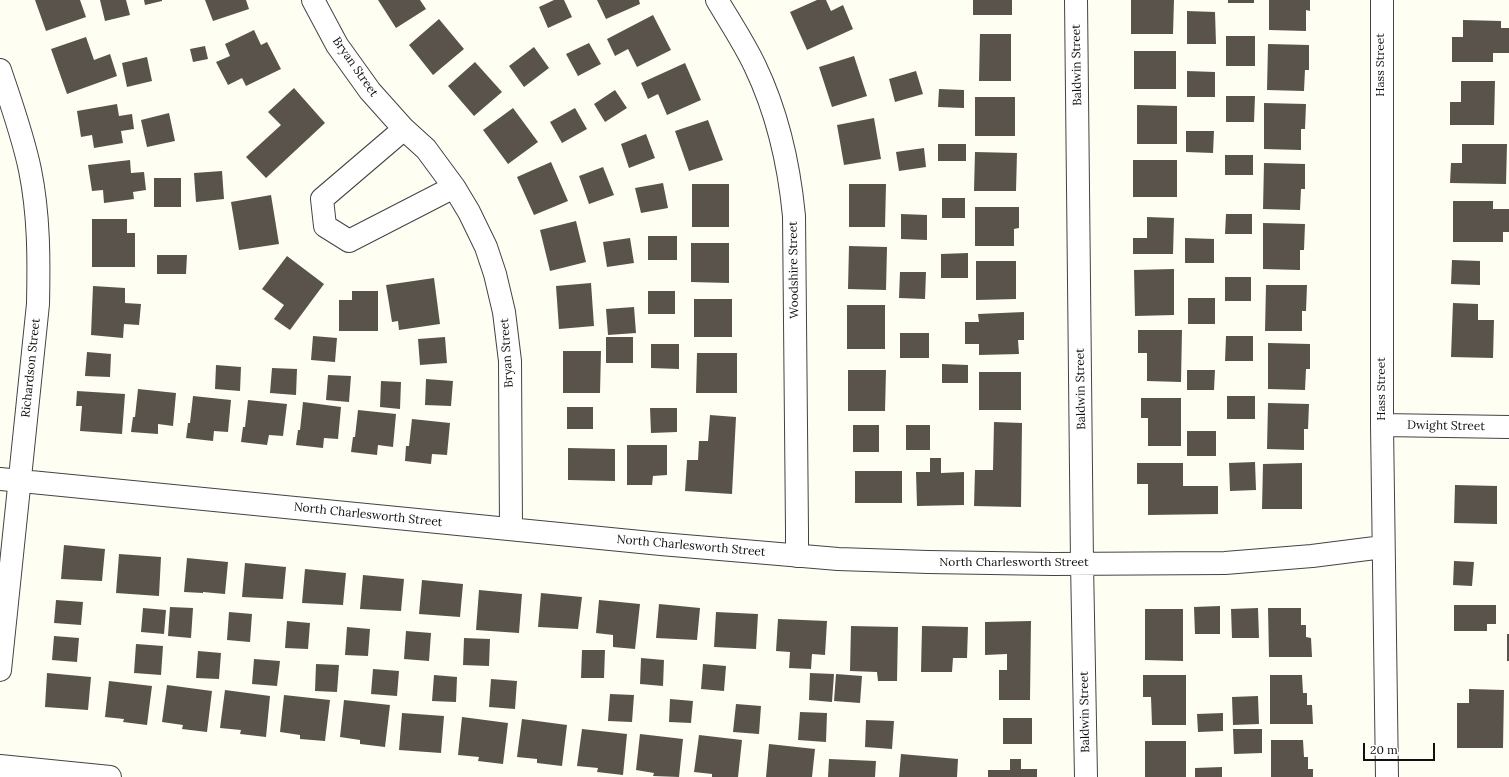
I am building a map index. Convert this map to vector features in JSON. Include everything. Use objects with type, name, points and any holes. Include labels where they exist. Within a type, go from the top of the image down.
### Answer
[{"type":"street","name":"Bryan Street","points":[[313,0],[337,45],[366,85],[404,129],[426,149],[454,187],[469,212],[486,247],[495,274],[504,312],[510,361],[511,530]]},
{"type":"street","name":"Woodshire Street","points":[[717,0],[752,59],[771,104],[786,154],[791,185],[794,216],[796,556]]},
{"type":"street","name":"Baldwin Street","points":[[1076,0],[1082,563],[1086,777]]},
{"type":"street","name":"Hass Street","points":[[1382,0],[1382,426],[1387,777]]},
{"type":"street","name":"Richardson Street","points":[[0,70],[22,136],[30,171],[37,219],[39,255],[38,304],[10,480],[0,670]]},
{"type":"street","points":[[404,129],[322,199],[325,226],[349,241],[454,187]]},
{"type":"street","name":"Dwight Street","points":[[1382,426],[1509,427]]},
{"type":"street","name":"North Charlesworth Street","points":[[10,480],[511,530],[838,559],[928,562],[1226,563],[1312,556],[1383,547]]},
{"type":"street","points":[[0,766],[110,777]]},
{"type":"building","points":[[35,0],[80,0],[86,17],[46,31]]},
{"type":"building","points":[[100,0],[126,0],[130,15],[105,21]]},
{"type":"building","points":[[144,0],[162,0],[162,1],[145,5]]},
{"type":"building","points":[[205,0],[246,0],[249,9],[213,21]]},
{"type":"building","points":[[378,0],[420,0],[426,9],[396,28]]},
{"type":"building","points":[[554,0],[564,0],[572,17],[548,28],[539,7]]},
{"type":"building","points":[[597,0],[639,0],[640,4],[606,19]]},
{"type":"building","points":[[817,0],[826,0],[831,11],[843,5],[853,29],[807,50],[790,12]]},
{"type":"building","points":[[973,0],[1012,0],[1012,15],[973,15]]},
{"type":"building","points":[[1131,0],[1174,0],[1173,34],[1131,34]]},
{"type":"building","points":[[1228,0],[1254,0],[1254,3],[1228,3]]},
{"type":"building","points":[[1269,0],[1310,0],[1310,11],[1306,10],[1306,31],[1269,30]]},
{"type":"building","points":[[1187,11],[1215,12],[1216,44],[1187,44]]},
{"type":"building","points":[[653,15],[671,50],[637,67],[628,49],[615,56],[607,39]]},
{"type":"building","points":[[439,19],[464,49],[433,75],[409,45]]},
{"type":"building","points":[[1463,20],[1501,21],[1501,28],[1509,28],[1509,53],[1493,53],[1493,62],[1452,62],[1452,37],[1463,37]]},
{"type":"building","points":[[254,30],[261,45],[267,42],[281,69],[246,86],[242,78],[228,85],[216,62],[230,56],[225,44]]},
{"type":"building","points":[[980,34],[1011,34],[1011,81],[979,81]]},
{"type":"building","points":[[1226,36],[1255,36],[1255,66],[1226,66]]},
{"type":"building","points":[[86,37],[94,60],[110,54],[117,76],[67,94],[51,49]]},
{"type":"building","points":[[589,43],[601,64],[578,76],[566,54]]},
{"type":"building","points":[[1268,44],[1309,45],[1309,70],[1305,70],[1304,91],[1267,90]]},
{"type":"building","points":[[205,46],[208,59],[193,62],[190,49]]},
{"type":"building","points":[[534,47],[549,68],[524,87],[509,66]]},
{"type":"building","points":[[1134,51],[1176,51],[1176,89],[1134,89]]},
{"type":"building","points":[[854,56],[867,96],[832,107],[819,67]]},
{"type":"building","points":[[147,57],[152,81],[127,87],[122,63]]},
{"type":"building","points":[[475,62],[502,92],[474,116],[448,86]]},
{"type":"building","points":[[685,63],[701,100],[667,115],[658,94],[648,99],[641,83]]},
{"type":"building","points":[[916,71],[923,94],[895,102],[889,79]]},
{"type":"building","points":[[1187,71],[1215,72],[1215,97],[1187,97]]},
{"type":"building","points":[[1461,81],[1495,81],[1494,125],[1450,125],[1450,102],[1461,102]]},
{"type":"building","points":[[294,88],[325,123],[266,178],[246,157],[281,125],[268,112]]},
{"type":"building","points":[[939,89],[964,90],[964,108],[938,107]]},
{"type":"building","points":[[615,90],[627,108],[605,122],[594,104]]},
{"type":"building","points":[[1226,96],[1255,96],[1254,122],[1226,122]]},
{"type":"building","points":[[975,97],[1015,97],[1015,136],[975,136]]},
{"type":"building","points":[[1264,103],[1306,104],[1305,129],[1301,129],[1301,150],[1264,149]]},
{"type":"building","points":[[117,104],[119,116],[132,114],[134,129],[121,131],[123,143],[94,148],[92,135],[81,137],[77,111]]},
{"type":"building","points":[[1137,105],[1177,106],[1177,144],[1137,144]]},
{"type":"building","points":[[513,108],[538,142],[508,164],[483,130]]},
{"type":"building","points":[[575,108],[587,129],[562,143],[550,122]]},
{"type":"building","points":[[169,113],[175,141],[147,147],[141,120]]},
{"type":"building","points":[[874,118],[881,159],[844,165],[837,125]]},
{"type":"building","points":[[708,120],[723,160],[689,171],[675,131]]},
{"type":"building","points":[[1186,131],[1214,131],[1213,153],[1186,152]]},
{"type":"building","points":[[646,134],[655,158],[629,168],[621,144]]},
{"type":"building","points":[[938,144],[966,144],[966,161],[938,161]]},
{"type":"building","points":[[1462,144],[1507,144],[1506,184],[1450,183],[1451,163],[1462,163]]},
{"type":"building","points":[[924,148],[926,167],[899,171],[896,152]]},
{"type":"building","points":[[975,152],[1017,153],[1016,191],[974,191]]},
{"type":"building","points":[[1225,155],[1253,155],[1253,175],[1225,175]]},
{"type":"building","points":[[130,160],[131,173],[144,172],[146,190],[133,192],[134,199],[104,203],[103,190],[92,191],[88,165]]},
{"type":"building","points":[[1133,160],[1177,160],[1177,197],[1133,197]]},
{"type":"building","points":[[551,162],[568,201],[534,215],[517,177]]},
{"type":"building","points":[[1264,163],[1305,164],[1305,189],[1301,189],[1300,210],[1263,209]]},
{"type":"building","points":[[603,167],[614,195],[589,204],[579,176]]},
{"type":"building","points":[[222,171],[224,199],[196,202],[194,173]]},
{"type":"building","points":[[154,178],[181,178],[181,207],[154,207]]},
{"type":"building","points":[[663,183],[668,208],[641,213],[635,188]]},
{"type":"building","points":[[692,184],[729,184],[729,227],[692,227]]},
{"type":"building","points":[[849,184],[886,184],[885,227],[849,227]]},
{"type":"building","points":[[271,195],[279,244],[239,250],[231,202]]},
{"type":"building","points":[[942,198],[965,198],[965,218],[942,218]]},
{"type":"building","points":[[1453,201],[1493,201],[1493,209],[1509,209],[1509,232],[1503,232],[1503,242],[1453,242]]},
{"type":"building","points":[[975,207],[1019,207],[1019,228],[1014,229],[1014,246],[975,246]]},
{"type":"building","points":[[901,214],[927,215],[927,240],[901,239]]},
{"type":"building","points":[[1226,214],[1252,214],[1252,234],[1225,234]]},
{"type":"building","points":[[1147,217],[1174,218],[1173,254],[1133,254],[1133,238],[1147,238]]},
{"type":"building","points":[[92,219],[127,219],[127,233],[135,233],[135,267],[92,267]]},
{"type":"building","points":[[576,221],[586,262],[550,271],[540,230]]},
{"type":"building","points":[[1263,223],[1305,224],[1304,250],[1300,250],[1300,270],[1263,269]]},
{"type":"building","points":[[648,236],[677,236],[677,260],[648,260]]},
{"type":"building","points":[[630,238],[634,263],[607,267],[603,242]]},
{"type":"building","points":[[1185,238],[1214,239],[1214,263],[1185,263]]},
{"type":"building","points":[[691,243],[729,243],[729,283],[691,282]]},
{"type":"building","points":[[849,246],[887,247],[886,290],[848,289]]},
{"type":"building","points":[[968,253],[968,278],[941,278],[941,254]]},
{"type":"building","points":[[157,255],[187,255],[186,274],[157,274]]},
{"type":"building","points":[[287,256],[324,284],[290,330],[274,319],[284,305],[262,289]]},
{"type":"building","points":[[1452,260],[1480,261],[1480,285],[1451,284]]},
{"type":"building","points":[[976,261],[1016,261],[1016,299],[976,300]]},
{"type":"building","points":[[1174,269],[1174,315],[1135,316],[1134,270]]},
{"type":"building","points":[[900,272],[926,272],[925,299],[899,298]]},
{"type":"building","points":[[1225,277],[1251,277],[1251,301],[1225,301]]},
{"type":"building","points":[[434,278],[440,324],[399,330],[398,321],[392,322],[386,285]]},
{"type":"building","points":[[591,283],[594,326],[559,329],[556,286]]},
{"type":"building","points":[[1266,285],[1307,285],[1306,311],[1302,311],[1302,331],[1265,331]]},
{"type":"building","points":[[93,286],[125,288],[125,303],[141,304],[139,325],[124,324],[123,338],[91,335]]},
{"type":"building","points":[[352,291],[378,291],[378,331],[339,331],[339,300],[352,300]]},
{"type":"building","points":[[648,291],[675,291],[675,314],[648,314]]},
{"type":"building","points":[[1188,298],[1215,298],[1215,324],[1188,324]]},
{"type":"building","points":[[694,299],[732,299],[732,337],[694,337]]},
{"type":"building","points":[[1453,303],[1478,304],[1478,320],[1494,320],[1493,358],[1451,357]]},
{"type":"building","points":[[847,305],[885,305],[885,349],[847,349]]},
{"type":"building","points":[[634,307],[636,333],[608,335],[606,309]]},
{"type":"building","points":[[1024,312],[1024,340],[1018,340],[1019,354],[979,355],[979,344],[965,344],[965,322],[979,322],[978,314]]},
{"type":"building","points":[[1138,330],[1182,330],[1181,382],[1147,381],[1147,353],[1138,353]]},
{"type":"building","points":[[900,333],[929,333],[929,358],[900,358]]},
{"type":"building","points":[[313,336],[337,338],[335,362],[311,360]]},
{"type":"building","points":[[1226,336],[1253,336],[1253,361],[1225,361]]},
{"type":"building","points":[[445,337],[447,363],[420,365],[418,339]]},
{"type":"building","points":[[606,337],[633,337],[633,363],[606,363]]},
{"type":"building","points":[[1268,343],[1310,344],[1310,369],[1306,369],[1305,390],[1268,389]]},
{"type":"building","points":[[651,344],[679,344],[679,369],[651,368]]},
{"type":"building","points":[[563,351],[601,351],[600,393],[563,393]]},
{"type":"building","points":[[87,352],[111,354],[110,377],[85,376]]},
{"type":"building","points":[[697,353],[737,353],[737,393],[696,393]]},
{"type":"building","points":[[942,364],[968,365],[968,383],[942,383]]},
{"type":"building","points":[[216,365],[241,367],[240,391],[215,389]]},
{"type":"building","points":[[272,368],[297,369],[296,395],[270,393]]},
{"type":"building","points":[[848,370],[886,370],[885,411],[848,411]]},
{"type":"building","points":[[1187,370],[1215,370],[1214,390],[1187,390]]},
{"type":"building","points":[[979,372],[1021,372],[1021,410],[979,410]]},
{"type":"building","points":[[328,375],[351,376],[349,402],[326,400]]},
{"type":"building","points":[[426,379],[453,381],[451,406],[425,405]]},
{"type":"building","points":[[381,381],[401,382],[400,409],[380,407]]},
{"type":"building","points":[[138,389],[176,393],[173,426],[158,424],[158,434],[131,432],[133,417],[135,417]]},
{"type":"building","points":[[77,391],[125,394],[122,434],[80,431],[82,406],[76,406]]},
{"type":"building","points":[[193,396],[231,400],[228,432],[214,431],[213,441],[186,438],[188,423],[190,423]]},
{"type":"building","points":[[1227,396],[1255,396],[1255,419],[1227,419]]},
{"type":"building","points":[[1141,398],[1181,398],[1181,446],[1148,446],[1148,418],[1141,418]]},
{"type":"building","points":[[248,400],[287,404],[283,436],[269,435],[267,445],[241,442],[243,427],[245,427]]},
{"type":"building","points":[[303,402],[341,407],[338,439],[324,438],[323,448],[296,445],[298,430],[300,430]]},
{"type":"building","points":[[1268,403],[1309,404],[1308,429],[1304,429],[1304,450],[1267,449]]},
{"type":"building","points":[[567,407],[593,407],[593,429],[567,429]]},
{"type":"building","points":[[650,408],[677,408],[677,432],[651,433]]},
{"type":"building","points":[[358,410],[396,414],[393,447],[378,445],[377,455],[351,452],[353,437],[355,437]]},
{"type":"building","points":[[710,415],[736,417],[732,494],[685,491],[687,460],[698,460],[699,441],[708,441]]},
{"type":"building","points":[[412,419],[450,423],[447,455],[432,454],[431,464],[405,461],[406,446],[409,446]]},
{"type":"building","points":[[994,422],[1022,423],[1021,507],[974,506],[975,470],[993,470]]},
{"type":"building","points":[[853,425],[879,425],[879,452],[853,452]]},
{"type":"building","points":[[906,425],[930,425],[930,450],[906,450]]},
{"type":"building","points":[[1187,431],[1216,431],[1216,456],[1187,456]]},
{"type":"building","points":[[627,445],[667,445],[667,475],[653,476],[652,485],[627,485]]},
{"type":"building","points":[[568,448],[615,449],[615,481],[568,480]]},
{"type":"building","points":[[930,458],[941,458],[941,473],[964,472],[964,505],[917,506],[916,472],[930,472]]},
{"type":"building","points":[[1255,462],[1256,490],[1230,491],[1229,463]]},
{"type":"building","points":[[1137,463],[1183,463],[1183,486],[1218,486],[1218,514],[1148,515],[1148,484],[1137,484]]},
{"type":"building","points":[[1302,463],[1302,509],[1262,509],[1263,464]]},
{"type":"building","points":[[855,471],[902,471],[902,503],[855,503]]},
{"type":"building","points":[[1455,485],[1497,486],[1497,524],[1454,523]]},
{"type":"building","points":[[64,545],[105,549],[102,581],[61,579]]},
{"type":"building","points":[[119,554],[161,557],[159,596],[116,593]]},
{"type":"building","points":[[187,558],[228,562],[225,594],[184,592]]},
{"type":"building","points":[[1454,561],[1474,562],[1472,586],[1453,585]]},
{"type":"building","points":[[245,563],[286,567],[283,599],[242,597]]},
{"type":"building","points":[[305,569],[346,573],[343,605],[302,603]]},
{"type":"building","points":[[363,575],[404,579],[401,611],[360,609]]},
{"type":"building","points":[[422,580],[463,584],[460,617],[419,614]]},
{"type":"building","points":[[479,590],[522,594],[519,633],[476,630]]},
{"type":"building","points":[[541,593],[582,597],[578,629],[538,627]]},
{"type":"building","points":[[56,600],[83,602],[81,625],[54,623]]},
{"type":"building","points":[[599,600],[640,604],[635,649],[613,647],[613,635],[596,633]]},
{"type":"building","points":[[659,604],[700,608],[697,640],[656,638]]},
{"type":"building","points":[[1454,605],[1496,605],[1496,624],[1487,624],[1487,631],[1454,631]]},
{"type":"building","points":[[1220,606],[1220,634],[1195,634],[1194,607]]},
{"type":"building","points":[[170,607],[193,608],[191,638],[168,636]]},
{"type":"building","points":[[143,608],[166,610],[164,634],[141,632]]},
{"type":"building","points":[[1258,608],[1259,638],[1232,638],[1231,609]]},
{"type":"building","points":[[1268,608],[1301,608],[1301,625],[1306,625],[1306,637],[1311,638],[1312,657],[1269,657]]},
{"type":"building","points":[[1145,609],[1183,609],[1183,661],[1145,660]]},
{"type":"building","points":[[229,612],[252,614],[250,642],[227,640]]},
{"type":"building","points":[[716,612],[758,614],[756,649],[714,647]]},
{"type":"building","points":[[778,619],[827,621],[825,655],[812,654],[811,669],[789,668],[790,652],[776,651]]},
{"type":"building","points":[[287,621],[310,623],[308,649],[285,648]]},
{"type":"building","points":[[1031,621],[1030,700],[999,700],[999,670],[1007,670],[1007,654],[985,655],[985,622]]},
{"type":"building","points":[[851,626],[898,627],[897,681],[878,681],[877,672],[850,671]]},
{"type":"building","points":[[922,626],[968,627],[967,658],[953,658],[952,672],[921,672]]},
{"type":"building","points":[[347,627],[370,629],[368,656],[345,655]]},
{"type":"building","points":[[406,631],[431,633],[429,661],[404,659]]},
{"type":"building","points":[[1507,634],[1509,634],[1509,661],[1507,661]]},
{"type":"building","points":[[54,636],[79,638],[77,662],[52,660]]},
{"type":"building","points":[[464,638],[490,639],[489,666],[463,665]]},
{"type":"building","points":[[136,644],[163,646],[161,675],[134,673]]},
{"type":"building","points":[[582,650],[605,650],[604,678],[581,678]]},
{"type":"building","points":[[198,651],[221,653],[219,679],[196,678]]},
{"type":"building","points":[[641,658],[664,660],[663,686],[640,684]]},
{"type":"building","points":[[254,659],[280,661],[277,686],[252,684]]},
{"type":"building","points":[[316,664],[339,665],[337,692],[315,691]]},
{"type":"building","points":[[703,664],[726,666],[724,691],[701,689]]},
{"type":"building","points":[[373,669],[399,671],[397,696],[371,694]]},
{"type":"building","points":[[47,673],[91,677],[88,710],[45,707]]},
{"type":"building","points":[[810,673],[834,674],[832,702],[809,700]]},
{"type":"building","points":[[836,674],[862,676],[860,703],[834,701]]},
{"type":"building","points":[[434,675],[457,677],[456,702],[432,701]]},
{"type":"building","points":[[1143,675],[1186,675],[1186,725],[1152,725],[1151,697],[1143,697]]},
{"type":"building","points":[[1270,675],[1302,675],[1303,693],[1307,693],[1307,705],[1312,705],[1313,724],[1270,724]]},
{"type":"building","points":[[491,679],[517,681],[515,709],[489,707]]},
{"type":"building","points":[[109,681],[152,686],[147,725],[123,722],[124,719],[105,717]]},
{"type":"building","points":[[167,685],[212,691],[207,732],[182,729],[183,725],[162,722]]},
{"type":"building","points":[[1469,689],[1504,690],[1503,748],[1457,748],[1457,703],[1469,703]]},
{"type":"building","points":[[225,690],[270,696],[266,737],[240,734],[241,730],[220,728]]},
{"type":"building","points":[[610,694],[634,695],[632,722],[608,721]]},
{"type":"building","points":[[284,695],[330,700],[325,741],[300,739],[300,735],[280,732]]},
{"type":"building","points":[[1258,696],[1259,724],[1233,725],[1232,697]]},
{"type":"building","points":[[670,699],[693,701],[691,723],[669,722]]},
{"type":"building","points":[[344,700],[390,705],[385,747],[360,744],[360,740],[340,737]]},
{"type":"building","points":[[736,704],[761,706],[759,734],[733,732]]},
{"type":"building","points":[[800,712],[827,713],[826,742],[798,740]]},
{"type":"building","points":[[402,713],[444,716],[441,753],[399,750]]},
{"type":"building","points":[[1223,713],[1223,731],[1198,732],[1197,714]]},
{"type":"building","points":[[462,717],[508,723],[503,764],[478,761],[479,757],[458,755]]},
{"type":"building","points":[[1003,718],[1032,718],[1032,744],[1003,744]]},
{"type":"building","points":[[522,719],[567,725],[562,766],[537,763],[537,759],[517,757]]},
{"type":"building","points":[[866,720],[894,721],[892,749],[865,747]]},
{"type":"building","points":[[582,729],[627,734],[623,775],[597,772],[598,768],[577,766]]},
{"type":"building","points":[[1233,729],[1262,729],[1262,753],[1234,754]]},
{"type":"building","points":[[640,734],[683,739],[679,777],[653,776],[654,773],[636,770]]},
{"type":"building","points":[[699,735],[742,740],[738,777],[712,777],[712,774],[694,772]]},
{"type":"building","points":[[1271,740],[1303,740],[1304,757],[1308,757],[1308,769],[1313,769],[1313,777],[1271,777]]},
{"type":"building","points":[[1145,741],[1186,741],[1186,777],[1145,777]]},
{"type":"building","points":[[769,744],[815,749],[812,777],[766,777]]},
{"type":"building","points":[[901,754],[958,759],[957,777],[899,777]]},
{"type":"building","points":[[829,759],[876,761],[875,777],[828,777]]},
{"type":"building","points":[[1010,759],[1021,759],[1021,769],[1037,769],[1037,777],[988,777],[988,770],[1010,770]]},
{"type":"building","points":[[1222,767],[1222,777],[1195,777],[1195,768]]}]
